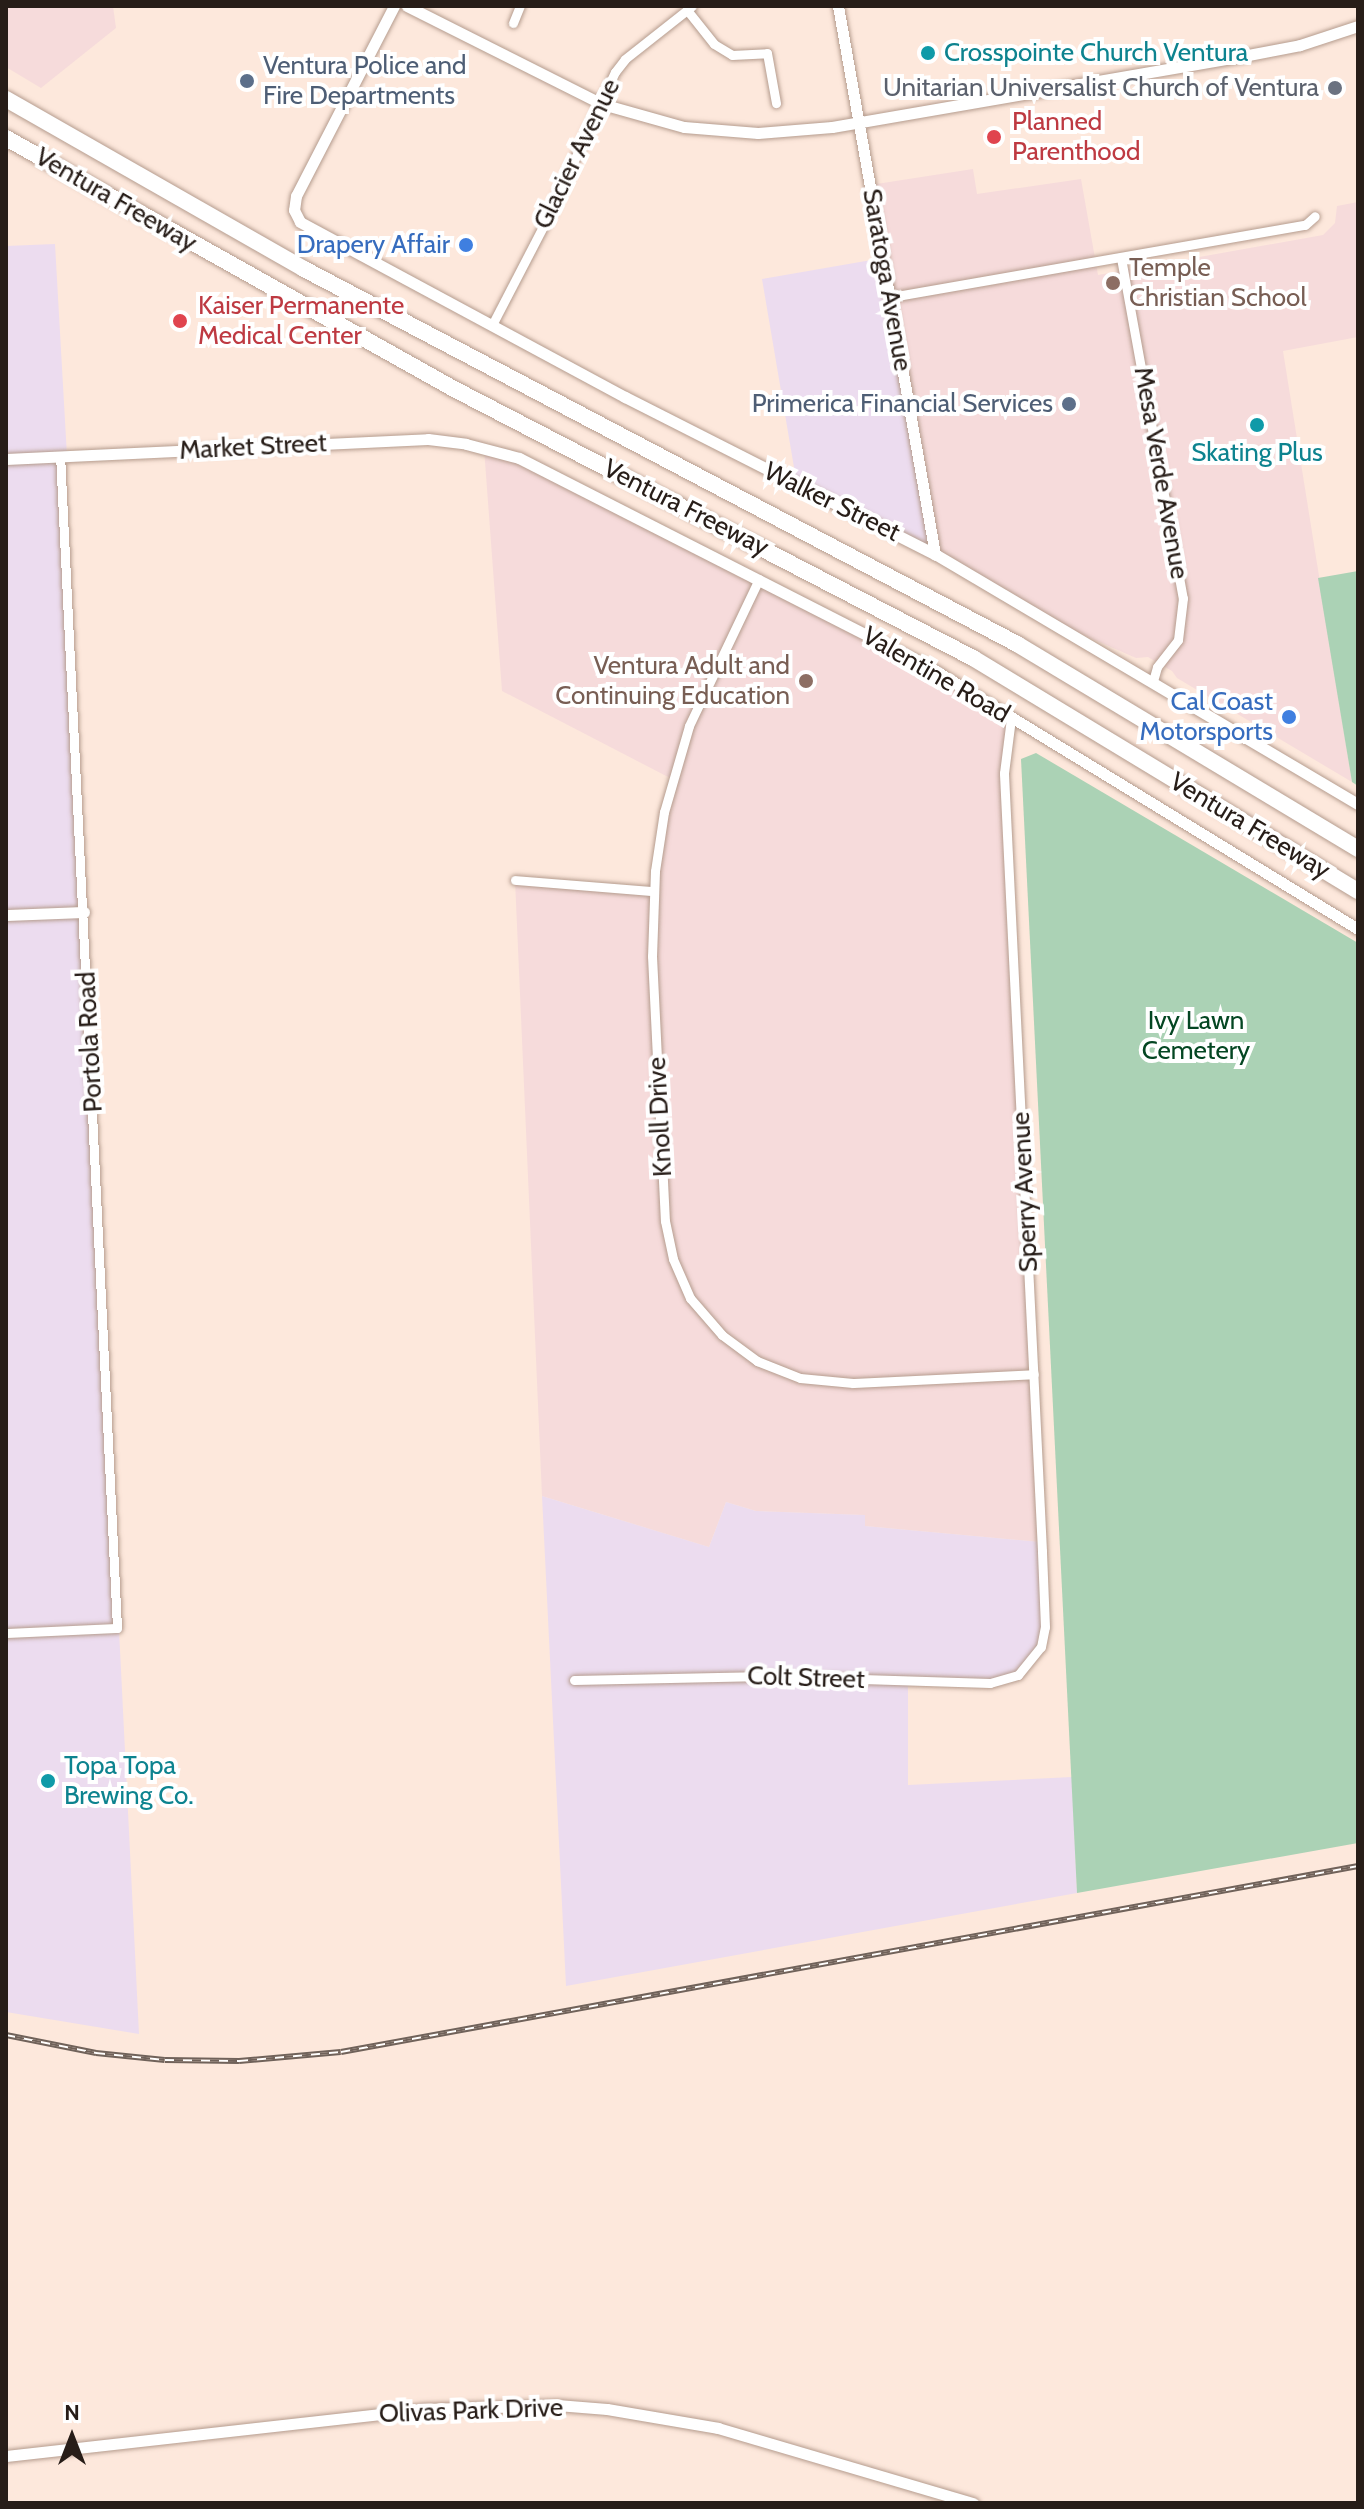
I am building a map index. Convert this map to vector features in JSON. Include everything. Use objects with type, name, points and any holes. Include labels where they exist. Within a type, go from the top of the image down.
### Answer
[{"type":"highway","name":"Ventura Freeway","points":[[6,99],[304,269],[1017,644],[1358,849]]},
{"type":"highway","name":"Ventura Freeway","points":[[6,138],[454,389],[973,658],[1358,891]]},
{"type":"street","name":"Walker Street","points":[[394,6],[296,196],[297,218],[305,226],[935,554],[1358,804]]},
{"type":"street","points":[[407,6],[602,104],[684,127],[731,132],[802,131],[858,122],[1290,47],[1358,26]]},
{"type":"street","points":[[513,23],[520,6]]},
{"type":"street","name":"Saratoga Avenue","points":[[838,6],[935,554]]},
{"type":"street","points":[[690,8],[714,44],[732,55],[767,53],[776,103]]},
{"type":"street","name":"Glacier Avenue","points":[[492,325],[622,63],[690,8]]},
{"type":"street","points":[[891,297],[1305,225],[1315,216]]},
{"type":"street","name":"Mesa Verde Avenue","points":[[1121,258],[1183,598],[1178,640],[1157,667],[1153,681]]},
{"type":"street","name":"Market Street","points":[[6,459],[428,439],[499,452]]},
{"type":"street","name":"Valentine Road","points":[[499,452],[558,476],[926,665],[1358,929]]},
{"type":"street","name":"Portola Road","points":[[6,1633],[117,1628],[60,456]]},
{"type":"street","name":"Knoll Drive","points":[[759,579],[699,700],[679,754],[664,812],[653,891],[652,947],[665,1221],[679,1275],[700,1311],[745,1354],[800,1378],[853,1383],[1034,1374]]},
{"type":"street","name":"Sperry Avenue","points":[[1011,718],[1004,773],[1045,1627],[1041,1647],[1031,1663]]},
{"type":"street","points":[[515,880],[653,891]]},
{"type":"street","points":[[6,915],[84,912]]},
{"type":"street","name":"Colt Street","points":[[574,1680],[766,1676],[990,1683],[1018,1675],[1031,1663]]},
{"type":"street","name":"Olivas Park Drive","points":[[6,2456],[425,2409],[557,2405],[607,2409],[718,2428],[973,2503]]},
{"type":"shaded area","points":[[6,6],[113,6],[116,28],[41,88],[6,67]]},
{"type":"shaded area","points":[[973,169],[977,194],[1081,179],[1098,275],[1323,235],[1335,223],[1337,206],[1358,202],[1358,337],[1283,351],[1352,782],[1177,678],[1172,671],[1148,657],[1136,658],[1047,619],[935,554],[870,185]]},
{"type":"shaded area","points":[[55,244],[67,456],[61,456],[139,2034],[6,2012],[6,246]]},
{"type":"shaded area","points":[[883,258],[935,554],[797,485],[762,279]]},
{"type":"shaded area","points":[[484,448],[504,453],[759,579],[1011,718],[1006,742],[1041,1542],[865,1526],[864,1515],[756,1511],[726,1502],[709,1547],[542,1496],[515,880],[653,890],[672,779],[502,691]]},
{"type":"shaded area","points":[[542,1496],[709,1547],[726,1502],[756,1511],[865,1515],[865,1526],[1041,1542],[1042,1641],[1010,1679],[908,1682],[908,1785],[1072,1777],[1077,1893],[566,1986]]},
{"type":"green space","points":[[1358,571],[1358,786],[1352,782],[1318,578]]},
{"type":"green space","name":"Ivy Lawn Cemetery","points":[[1036,753],[1358,943],[1358,1843],[1077,1893],[1021,759]]},
{"type":"railway","points":[[6,2035],[96,2053],[165,2060],[239,2061],[341,2052],[1358,1866]]},
{"type":"place","name":"Crosspointe Church Ventura","points":[[928,53]]},
{"type":"place","name":"Ventura Police and Fire Departments","points":[[247,81]]},
{"type":"place","name":"Unitarian Universalist Church of Ventura","points":[[1335,88]]},
{"type":"place","name":"Planned Parenthood","points":[[994,137]]},
{"type":"place","name":"Drapery Affair","points":[[466,245]]},
{"type":"place","name":"Temple Christian School","points":[[1113,283]]},
{"type":"place","name":"Kaiser Permanente Medical Center","points":[[180,321]]},
{"type":"place","name":"Primerica Financial Services","points":[[1069,404]]},
{"type":"place","name":"Skating Plus","points":[[1257,425]]},
{"type":"place","name":"Ventura Adult and Continuing Education","points":[[806,681]]},
{"type":"place","name":"Cal Coast Motorsports","points":[[1289,717]]},
{"type":"place","name":"Topa Topa Brewing Co.","points":[[48,1781]]}]
